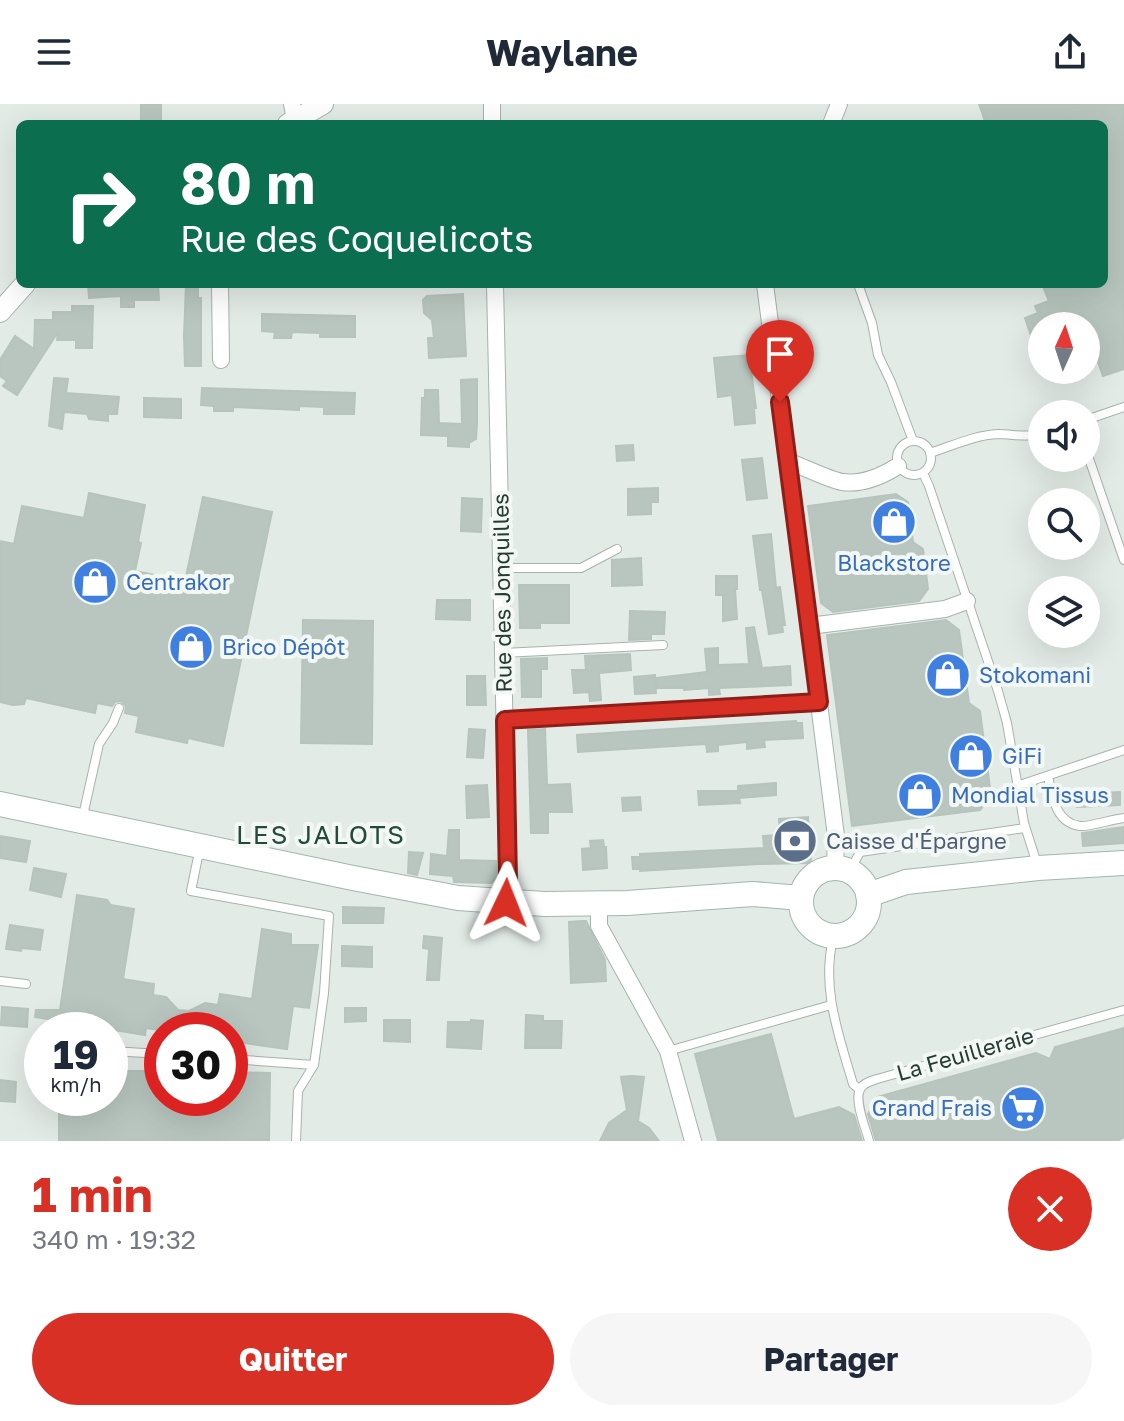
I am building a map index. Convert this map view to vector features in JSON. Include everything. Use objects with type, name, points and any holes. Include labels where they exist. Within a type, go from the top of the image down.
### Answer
[{"type":"main road","points":[[0,804],[458,898],[506,903],[599,903],[753,894],[801,898]]},
{"type":"main road","points":[[868,895],[906,882],[1038,868],[1124,863]]},
{"type":"main road","points":[[825,869],[843,870],[862,881],[868,895],[869,903],[863,920],[850,932],[834,935],[823,933],[806,919],[802,909],[804,888],[816,873],[825,869]]},
{"type":"street","points":[[291,116],[323,104]]},
{"type":"street","points":[[0,312],[21,288]]},
{"type":"street","points":[[220,288],[221,360]]},
{"type":"street","name":"Rue des Jonquilles","points":[[495,288],[506,903]]},
{"type":"street","points":[[765,288],[836,836],[843,870]]},
{"type":"street","points":[[787,461],[841,482],[882,476],[898,466]]},
{"type":"street","points":[[809,626],[945,609],[967,601]]},
{"type":"street","points":[[505,720],[819,702]]},
{"type":"street","points":[[599,903],[599,926],[668,1051],[693,1141]]},
{"type":"lane","points":[[859,288],[872,323],[878,355],[913,441]]},
{"type":"lane","points":[[1100,415],[1124,407]]},
{"type":"lane","points":[[930,453],[997,434],[1028,437]]},
{"type":"lane","points":[[907,442],[924,444],[930,453],[930,465],[917,476],[906,474],[898,466],[896,455],[907,442]]},
{"type":"lane","points":[[1094,472],[1124,560]]},
{"type":"lane","points":[[923,473],[998,691],[1007,723],[1025,828],[1038,868]]},
{"type":"lane","points":[[500,568],[581,568],[617,549]]},
{"type":"lane","points":[[502,653],[663,645]]},
{"type":"lane","points":[[81,822],[99,744],[119,708]]},
{"type":"lane","points":[[1017,786],[1124,750]]},
{"type":"lane","points":[[1048,776],[1053,802],[1062,819],[1080,826],[1124,818]]},
{"type":"lane","points":[[843,870],[860,852],[1025,828]]},
{"type":"lane","points":[[200,846],[191,891],[329,916],[324,993],[314,1065],[298,1091],[296,1141]]},
{"type":"lane","points":[[834,935],[828,967],[831,1005],[853,1084],[860,1090],[858,1100],[869,1141]]},
{"type":"lane","points":[[0,981],[26,984]]},
{"type":"lane","points":[[668,1051],[831,1005]]},
{"type":"lane","name":"La Feuilleraie","points":[[860,1090],[877,1079],[1124,1010]]},
{"type":"lane","points":[[248,1060],[314,1065]]},
{"type":"building","points":[[141,104],[161,104],[161,120],[141,120]]},
{"type":"building","points":[[979,104],[1124,104],[1124,369],[1103,376],[1100,368],[1100,312],[1038,312],[1035,306],[1049,301],[1044,288],[1108,288],[1108,120],[985,120]]},
{"type":"building","points":[[88,288],[158,288],[159,300],[134,300],[134,307],[121,307],[121,296],[89,298]]},
{"type":"building","points":[[186,288],[198,288],[198,298],[201,298],[201,366],[185,366]]},
{"type":"building","points":[[463,294],[466,356],[429,358],[428,338],[434,338],[432,320],[424,313],[423,300],[427,296]]},
{"type":"building","points":[[72,306],[93,306],[92,348],[76,348],[76,340],[57,340],[58,332],[17,395],[3,386],[7,381],[0,376],[0,360],[15,336],[34,349],[35,320],[53,320],[53,312],[72,312]]},
{"type":"building","points":[[262,314],[355,316],[355,337],[320,337],[320,333],[292,332],[291,338],[274,338],[275,332],[262,331]]},
{"type":"building","points":[[749,355],[755,423],[735,425],[732,395],[718,397],[714,358]]},
{"type":"building","points":[[54,378],[68,379],[66,393],[119,397],[117,414],[108,414],[108,421],[89,419],[87,414],[64,412],[62,429],[49,426]]},
{"type":"building","points":[[477,379],[476,439],[469,443],[469,447],[448,446],[448,436],[421,435],[425,390],[438,390],[439,423],[462,424],[461,380]]},
{"type":"building","points":[[202,388],[355,393],[354,414],[324,414],[324,407],[299,406],[299,410],[233,407],[233,411],[214,411],[214,406],[201,405]]},
{"type":"building","points":[[144,398],[181,399],[181,418],[144,417]]},
{"type":"building","points":[[633,445],[634,460],[617,461],[616,446]]},
{"type":"building","points":[[762,458],[767,498],[747,500],[742,460]]},
{"type":"building","points":[[658,488],[658,502],[651,502],[651,514],[628,515],[628,489]]},
{"type":"building","points":[[89,493],[145,505],[135,571],[185,581],[203,497],[272,512],[223,746],[188,738],[187,743],[136,732],[139,716],[125,713],[126,706],[121,701],[112,706],[97,703],[95,713],[26,698],[24,704],[0,702],[0,541],[14,544],[22,506],[84,518]]},
{"type":"building","points":[[896,494],[908,502],[913,542],[923,549],[928,589],[919,601],[833,612],[821,603],[808,506]]},
{"type":"building","points":[[462,498],[482,499],[481,532],[461,531]]},
{"type":"building","points":[[771,534],[776,588],[780,587],[785,625],[782,625],[783,632],[769,634],[753,536]]},
{"type":"building","points":[[641,558],[642,585],[612,586],[612,560]]},
{"type":"building","points":[[716,576],[737,576],[737,619],[723,621],[723,595],[716,595]]},
{"type":"building","points":[[519,585],[569,585],[569,623],[540,623],[540,628],[520,628]]},
{"type":"building","points":[[437,600],[470,600],[470,620],[436,619]]},
{"type":"building","points":[[630,611],[665,612],[664,634],[651,634],[651,639],[629,640]]},
{"type":"building","name":"Brico Dépôt","points":[[303,620],[373,621],[372,744],[301,743]]},
{"type":"building","points":[[946,620],[959,630],[969,703],[980,711],[991,796],[980,810],[852,826],[827,635]]},
{"type":"building","points":[[754,627],[762,668],[790,666],[791,685],[719,688],[720,694],[709,695],[709,688],[657,688],[657,678],[707,672],[705,649],[718,648],[718,665],[749,664],[746,628]]},
{"type":"building","points":[[630,654],[631,670],[599,673],[601,700],[590,701],[589,692],[574,693],[572,670],[586,670],[585,656]]},
{"type":"building","points":[[547,658],[547,669],[541,669],[541,697],[522,697],[521,659]]},
{"type":"building","points":[[655,675],[656,693],[635,694],[634,677]]},
{"type":"building","points":[[467,676],[485,676],[486,705],[467,705]]},
{"type":"building","points":[[802,723],[803,738],[764,740],[765,747],[747,749],[747,742],[718,745],[718,751],[707,752],[706,744],[578,752],[577,735]]},
{"type":"building","points":[[469,729],[485,730],[483,758],[467,757]]},
{"type":"building","points":[[545,729],[547,785],[570,784],[572,812],[548,812],[548,833],[531,833],[528,730]]},
{"type":"building","points":[[776,783],[776,795],[739,798],[740,803],[699,805],[698,791],[738,791],[738,786]]},
{"type":"building","points":[[487,785],[489,817],[467,818],[466,786]]},
{"type":"building","points":[[1120,792],[1120,805],[1077,807],[1076,794]]},
{"type":"building","points":[[640,797],[641,810],[623,811],[622,798]]},
{"type":"building","points":[[808,817],[811,863],[633,869],[632,857],[640,857],[640,854],[764,848],[763,836],[780,835],[779,819]]},
{"type":"building","points":[[1124,827],[1124,843],[1083,846],[1082,833]]},
{"type":"building","points":[[449,830],[459,830],[459,860],[496,861],[496,878],[491,883],[454,882],[453,876],[430,874],[431,854],[447,856]]},
{"type":"building","points":[[0,836],[30,841],[26,862],[0,858]]},
{"type":"building","points":[[603,840],[607,868],[583,870],[582,849],[591,848],[590,841]]},
{"type":"building","points":[[409,852],[423,853],[417,875],[408,873]]},
{"type":"building","points":[[34,868],[66,874],[61,897],[30,890]]},
{"type":"building","points":[[77,895],[134,909],[123,979],[154,984],[153,995],[166,997],[178,1010],[189,1011],[205,1003],[218,1005],[220,994],[252,999],[262,929],[291,934],[291,945],[318,945],[309,1008],[293,1006],[287,1049],[248,1044],[248,1012],[144,1012],[144,1035],[128,1032],[128,1012],[36,1012],[60,1010]]},
{"type":"building","points":[[343,907],[384,908],[383,923],[343,923]]},
{"type":"building","points":[[586,921],[605,960],[606,981],[571,983],[569,922]]},
{"type":"building","points":[[10,925],[43,930],[40,950],[6,949]]},
{"type":"building","points":[[424,936],[442,938],[439,980],[427,980],[429,949],[423,948]]},
{"type":"building","points":[[342,946],[372,947],[372,967],[342,966]]},
{"type":"building","points":[[2,1007],[28,1009],[24,1012],[24,1027],[1,1025]]},
{"type":"building","points":[[345,1008],[366,1008],[366,1021],[345,1022]]},
{"type":"building","points":[[526,1015],[543,1016],[543,1021],[562,1021],[561,1048],[525,1048]]},
{"type":"building","points":[[384,1020],[410,1020],[410,1042],[384,1041]]},
{"type":"building","points":[[483,1021],[481,1049],[447,1047],[448,1022]]},
{"type":"building","points":[[1124,1028],[1124,1137],[1117,1141],[876,1141],[868,1114],[877,1097],[1036,1053],[1050,1059],[1055,1047]]},
{"type":"building","points":[[771,1034],[794,1119],[839,1107],[854,1115],[862,1141],[718,1141],[695,1054]]},
{"type":"building","points":[[128,1071],[144,1071],[144,1116],[248,1116],[248,1072],[270,1073],[269,1141],[59,1141],[59,1116],[128,1116]]},
{"type":"building","points":[[621,1077],[644,1077],[638,1121],[649,1128],[659,1141],[600,1141],[609,1123],[627,1110]]},
{"type":"building","points":[[0,1080],[16,1082],[15,1102],[0,1101]]},
{"type":"place","name":"Blackstore","points":[[894,522]]},
{"type":"place","name":"Centrakor","points":[[95,582]]},
{"type":"place","name":"Brico Dépôt","points":[[191,647]]},
{"type":"place","name":"Stokomani","points":[[948,675]]},
{"type":"place","name":"GiFi","points":[[971,756]]},
{"type":"place","name":"Mondial Tissus","points":[[920,795]]},
{"type":"place","name":"Caisse d'Épargne","points":[[795,841]]},
{"type":"place","name":"Grand Frais","points":[[1023,1108]]},
{"type":"district","name":"LES JALOTS","points":[[321,835]]},
{"type":"route","points":[[506,903],[505,720],[819,702],[780,402]]}]
